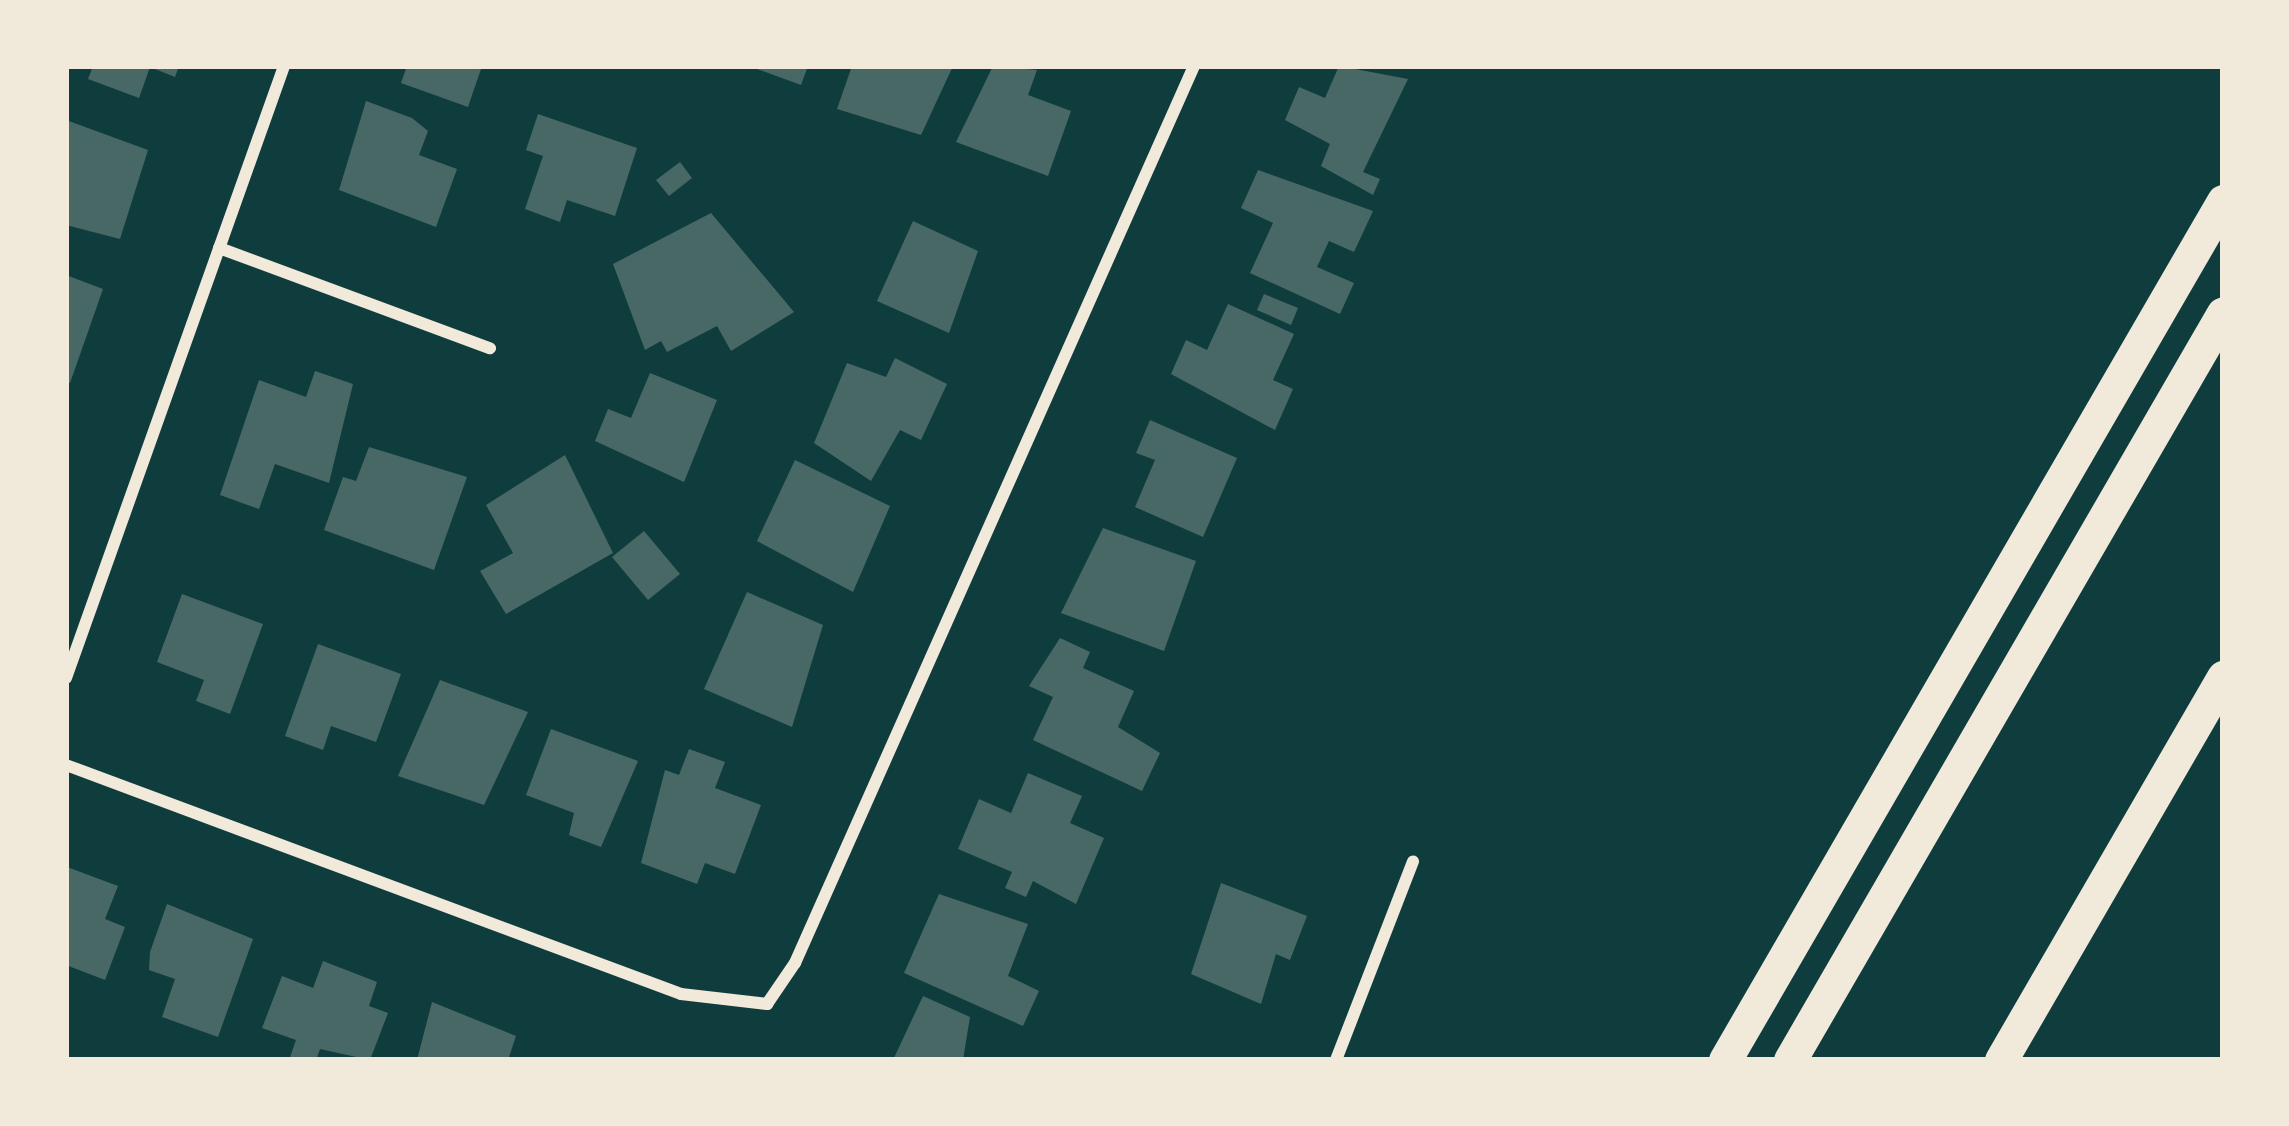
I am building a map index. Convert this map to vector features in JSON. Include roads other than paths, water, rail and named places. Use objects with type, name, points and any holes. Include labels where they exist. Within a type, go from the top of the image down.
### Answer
[{"type":"highway","points":[[1725,1060],[2223,201]]},
{"type":"highway","points":[[1790,1060],[2223,313]]},
{"type":"highway","points":[[2001,1060],[2223,677]]},
{"type":"street","points":[[66,678],[284,66]]},
{"type":"street","points":[[66,765],[681,994],[766,1004],[795,963],[1194,66]]},
{"type":"street","points":[[219,248],[490,348]]},
{"type":"street","points":[[1336,1060],[1413,861]]}]
